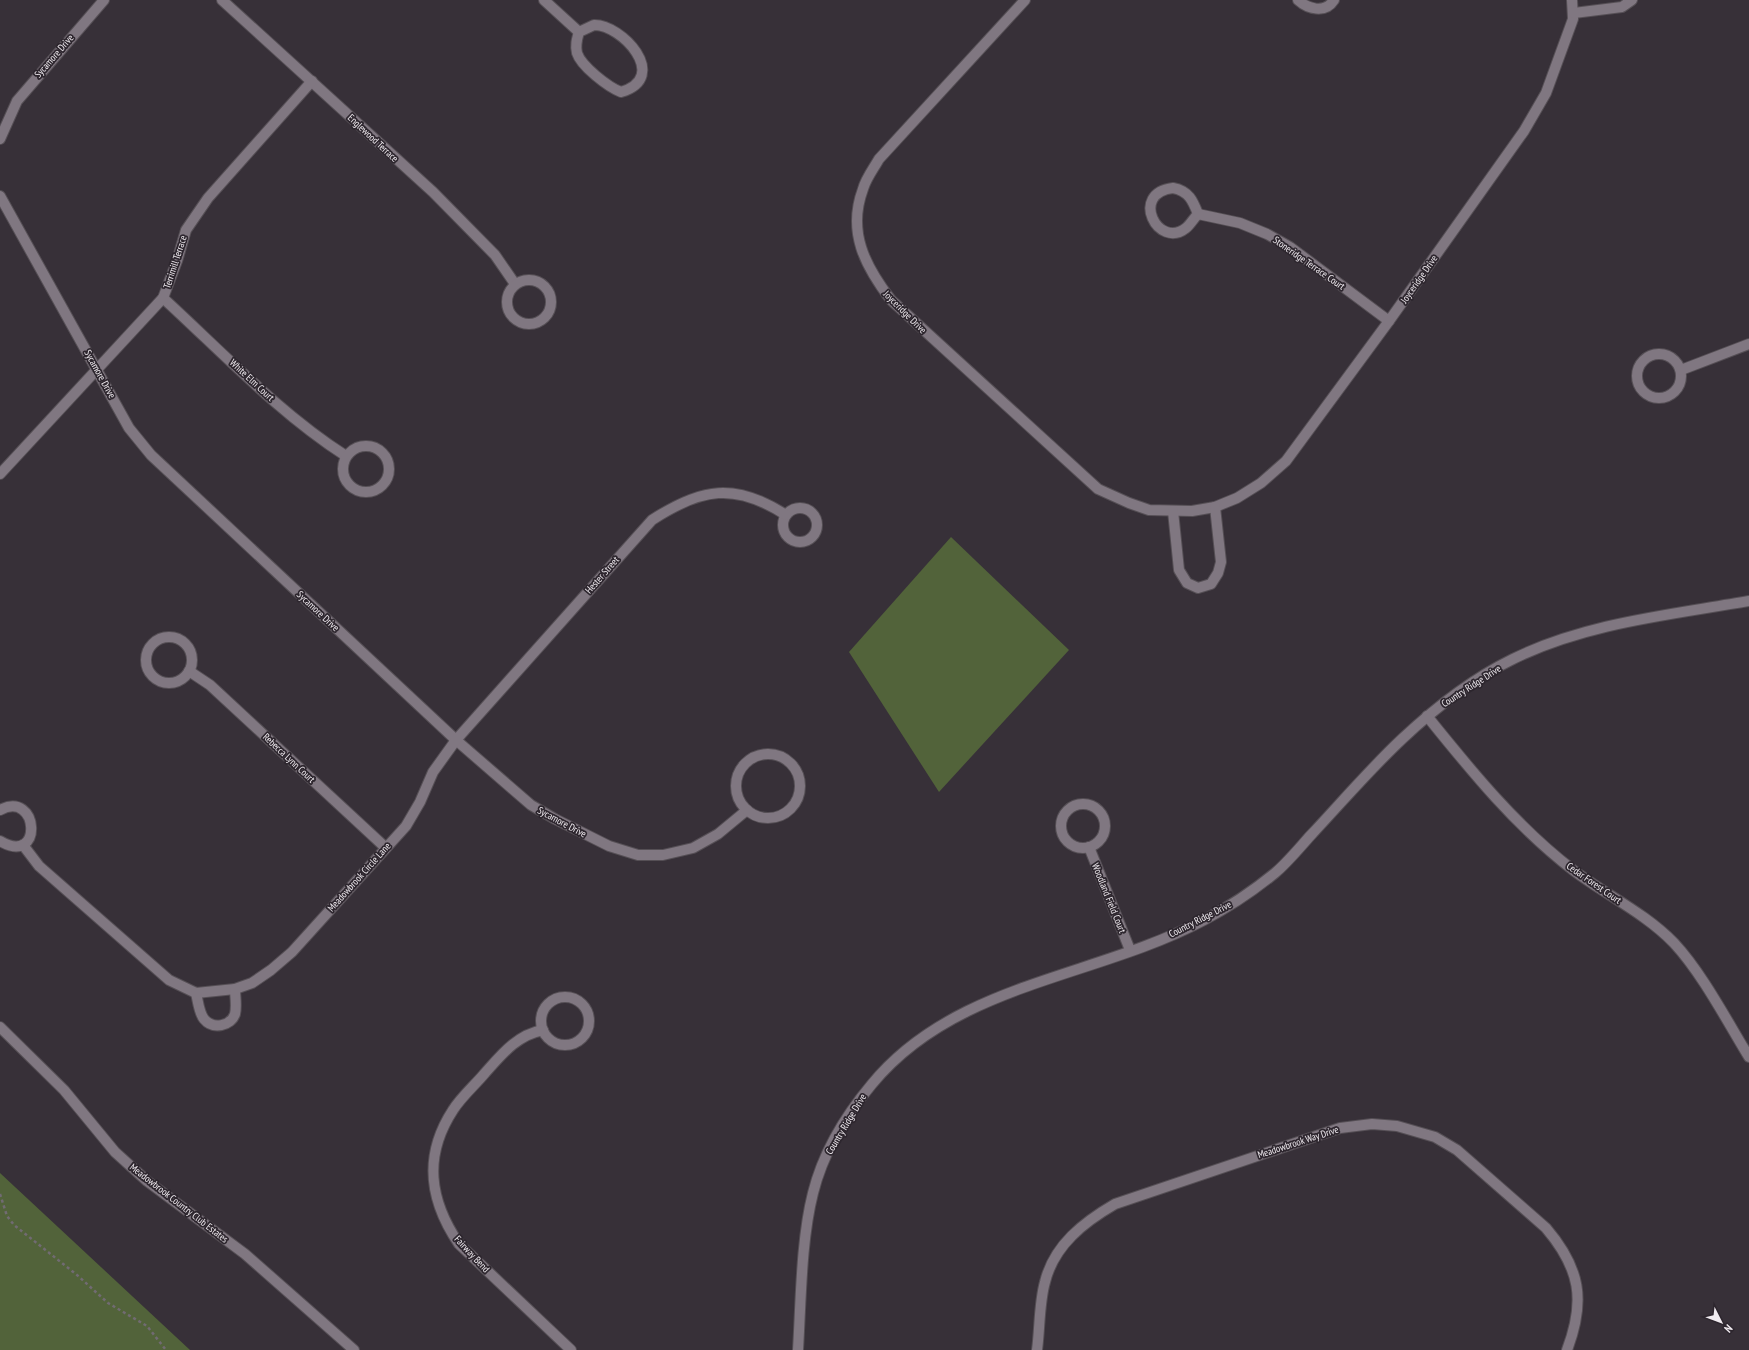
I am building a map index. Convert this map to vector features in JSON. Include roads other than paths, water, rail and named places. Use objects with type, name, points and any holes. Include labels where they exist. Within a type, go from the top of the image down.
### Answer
[{"type":"street","name":"Sycamore Drive","points":[[0,139],[17,101],[104,0]]},
{"type":"street","name":"Englewood Terrace","points":[[222,0],[433,192],[495,255],[515,284]]},
{"type":"street","points":[[544,0],[579,32]]},
{"type":"street","name":"Joyceridge Drive","points":[[1025,0],[879,159],[863,188],[856,214],[859,240],[865,262],[891,300],[1098,489],[1129,504],[1149,510],[1173,511],[1192,511],[1215,507],[1237,498],[1261,483],[1286,461],[1389,321],[1524,131],[1546,93],[1574,13],[1572,0]]},
{"type":"street","points":[[1298,0],[1306,7],[1314,9],[1326,7],[1334,0]]},
{"type":"street","points":[[1574,13],[1622,7],[1632,0]]},
{"type":"street","points":[[594,25],[609,27],[635,50],[642,63],[642,71],[636,84],[621,92],[614,89],[581,62],[576,48],[579,32],[594,25]]},
{"type":"street","name":"Terrimill Terrace","points":[[0,474],[97,368],[164,298],[186,230],[197,213],[208,198],[312,81]]},
{"type":"street","points":[[1174,188],[1186,192],[1198,214],[1186,228],[1179,232],[1169,232],[1162,230],[1154,222],[1150,216],[1150,207],[1152,200],[1159,192],[1174,188]]},
{"type":"street","name":"Sycamore Drive","points":[[0,196],[129,428],[150,455],[456,740],[531,805],[609,846],[638,855],[662,855],[693,848],[718,834],[747,810]]},
{"type":"street","name":"Stoneridge Terrace Court","points":[[1198,214],[1240,223],[1268,234],[1290,247],[1389,321]]},
{"type":"street","points":[[532,279],[546,286],[551,299],[551,307],[542,320],[529,324],[518,321],[512,316],[506,305],[510,290],[515,284],[522,280],[532,279]]},
{"type":"street","name":"White Elm Court","points":[[164,298],[286,411],[327,444],[346,456]]},
{"type":"street","points":[[1681,370],[1749,344]]},
{"type":"street","points":[[1665,354],[1677,363],[1681,370],[1680,384],[1677,390],[1665,398],[1650,397],[1644,393],[1637,381],[1639,366],[1650,356],[1665,354]]},
{"type":"street","points":[[365,445],[373,446],[380,450],[388,461],[389,469],[386,481],[373,491],[362,492],[355,489],[345,479],[342,471],[346,456],[356,447],[365,445]]},
{"type":"street","name":"Hester Street","points":[[456,740],[652,520],[677,504],[689,499],[710,494],[727,493],[747,496],[766,502],[786,515]]},
{"type":"street","points":[[1173,511],[1179,570],[1187,583],[1198,588],[1211,584],[1218,573],[1221,562],[1215,507]]},
{"type":"street","name":"Country Ridge Drive","points":[[798,1350],[808,1225],[813,1194],[823,1163],[854,1108],[871,1085],[889,1064],[911,1045],[958,1014],[1001,996],[1174,934],[1204,920],[1255,888],[1278,870],[1401,740],[1427,716],[1450,698],[1490,672],[1514,659],[1560,640],[1612,626],[1749,601]]},
{"type":"street","points":[[171,637],[179,639],[188,646],[192,654],[192,664],[189,672],[180,680],[173,683],[163,683],[150,674],[146,662],[146,654],[152,644],[159,639],[171,637]]},
{"type":"street","name":"Rebecca Lynn Court","points":[[189,672],[210,685],[386,848]]},
{"type":"street","name":"Cedar Forest Court","points":[[1427,716],[1482,784],[1541,842],[1573,870],[1644,918],[1673,942],[1688,959],[1749,1057]]},
{"type":"street","name":"Meadowbrook Circle Lane","points":[[196,993],[235,989],[252,983],[271,970],[292,952],[406,826],[420,802],[433,772],[456,740]]},
{"type":"street","points":[[772,754],[783,757],[798,773],[800,789],[795,803],[788,812],[772,818],[761,817],[747,810],[738,796],[736,785],[742,767],[750,759],[761,755],[772,754]]},
{"type":"street","points":[[1075,805],[1089,805],[1100,813],[1103,819],[1103,833],[1095,844],[1089,847],[1082,847],[1070,843],[1062,832],[1061,826],[1065,813],[1075,805]]},
{"type":"street","points":[[0,810],[14,807],[25,812],[29,817],[32,829],[27,841],[23,845],[11,846],[0,841]]},
{"type":"street","points":[[23,845],[40,866],[169,980],[196,993],[204,1018],[213,1025],[219,1026],[232,1019],[235,1014],[235,989]]},
{"type":"street","name":"Woodland Field Court","points":[[1089,847],[1130,950]]},
{"type":"street","points":[[558,998],[573,998],[580,1002],[589,1015],[587,1030],[579,1041],[572,1044],[558,1044],[546,1036],[543,1030],[542,1014],[551,1002],[558,998]]},
{"type":"street","name":"Meadowbrook Country Club Estates","points":[[0,1027],[64,1090],[115,1152],[147,1181],[245,1254],[354,1350]]},
{"type":"street","name":"Fairway Bend","points":[[543,1030],[530,1032],[505,1051],[453,1109],[441,1132],[435,1152],[434,1190],[448,1227],[460,1244],[571,1350]]},
{"type":"street","name":"Meadowbrook Way Drive","points":[[1037,1350],[1045,1282],[1051,1265],[1059,1250],[1095,1216],[1116,1204],[1340,1128],[1372,1124],[1397,1126],[1416,1130],[1435,1137],[1458,1150],[1546,1228],[1568,1257],[1574,1271],[1578,1288],[1577,1312],[1567,1350]]}]
